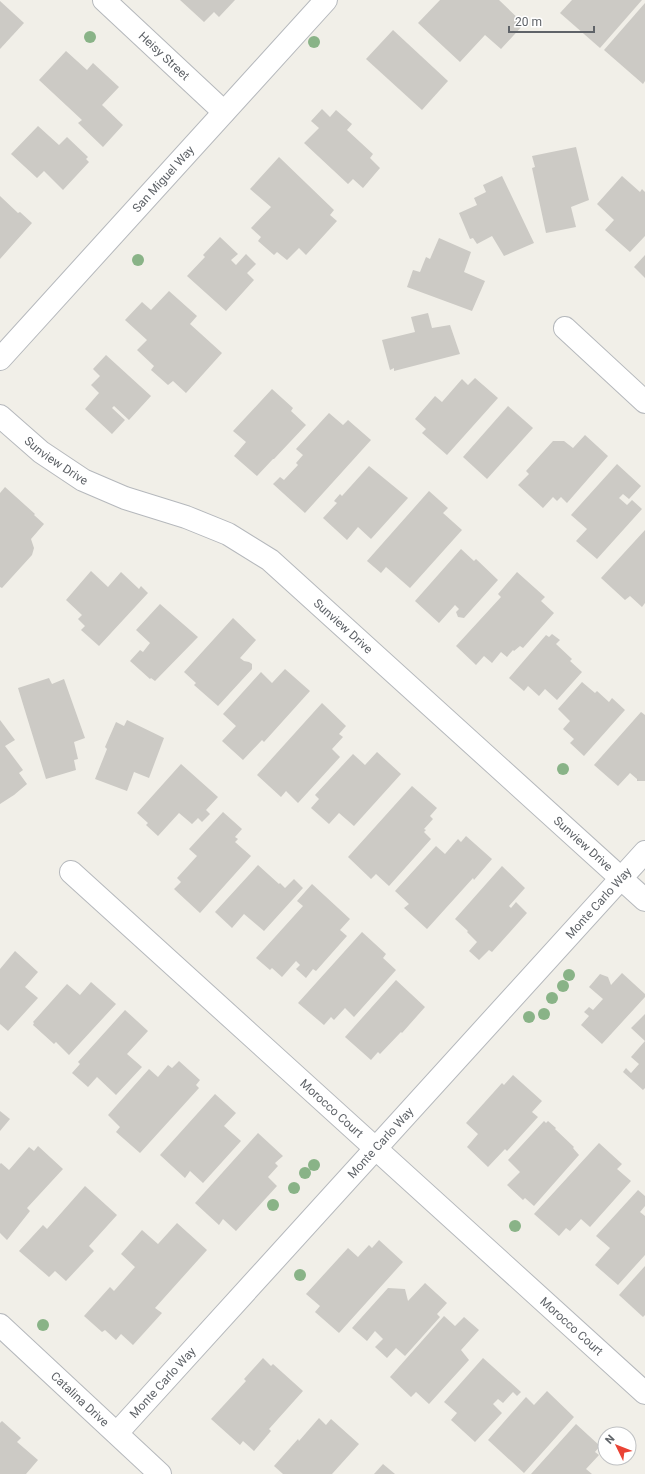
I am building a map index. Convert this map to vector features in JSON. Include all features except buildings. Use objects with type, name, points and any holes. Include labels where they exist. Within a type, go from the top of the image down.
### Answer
[{"type":"street","name":"Heisy Street","points":[[104,0],[224,112]]},
{"type":"street","name":"San Miguel Way","points":[[0,358],[326,0]]},
{"type":"street","points":[[565,328],[645,402]]},
{"type":"street","name":"Sunview Drive","points":[[0,416],[41,452],[83,480],[125,498],[186,516],[228,534],[270,560],[645,900]]},
{"type":"street","name":"Monte Carlo Way","points":[[117,1433],[645,852]]},
{"type":"street","name":"Morocco Court","points":[[71,872],[645,1393]]},
{"type":"street","name":"Catalina Drive","points":[[0,1324],[160,1474]]}]
